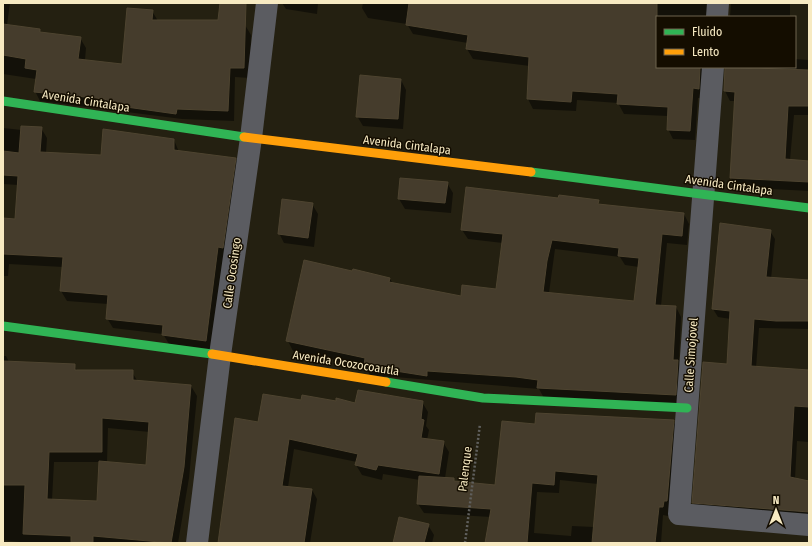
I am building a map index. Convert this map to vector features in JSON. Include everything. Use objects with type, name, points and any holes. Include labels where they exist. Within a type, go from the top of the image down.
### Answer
[{"type":"street","name":"Calle Ocosingo","points":[[197,543],[220,355],[251,138],[267,3]]},
{"type":"street","points":[[717,16],[718,3]]},
{"type":"street","name":"Calle Simojovel","points":[[713,68],[702,193],[679,514],[809,525]]},
{"type":"street","name":"Avenida Cintalapa","points":[[3,101],[251,138],[702,193],[809,208]]},
{"type":"street","name":"Avenida Ocozocoautla","points":[[3,326],[220,355],[483,398],[687,408]]},
{"type":"path","name":"Palenque","points":[[465,543],[483,398]]},
{"type":"building","points":[[220,3],[246,3],[244,68],[230,68],[228,111],[177,109],[176,114],[105,104],[105,99],[34,92],[37,70],[25,68],[26,59],[3,55],[3,24],[40,29],[40,32],[81,37],[78,59],[122,64],[127,8],[153,10],[152,20],[218,20]]},
{"type":"building","points":[[409,3],[657,3],[656,68],[700,68],[699,89],[693,88],[690,131],[667,130],[668,107],[617,104],[618,94],[572,91],[571,102],[527,99],[529,57],[466,49],[468,35],[406,25]]},
{"type":"building","points":[[725,68],[809,70],[809,106],[788,106],[785,159],[809,161],[809,182],[730,178],[735,92],[724,91]]},
{"type":"building","points":[[360,75],[401,79],[398,119],[356,117]]},
{"type":"building","points":[[21,126],[42,127],[40,152],[101,155],[103,129],[174,139],[174,150],[236,158],[223,248],[218,247],[206,341],[162,335],[163,325],[106,319],[108,295],[60,291],[63,257],[3,254],[3,218],[15,219],[18,176],[3,175],[3,151],[19,153]]},
{"type":"building","points":[[400,178],[448,182],[445,203],[398,199]]},
{"type":"building","points":[[466,187],[558,198],[559,195],[599,200],[598,204],[684,213],[682,236],[662,234],[655,305],[676,306],[673,360],[678,360],[676,395],[537,388],[538,380],[516,377],[427,371],[427,376],[364,366],[365,358],[286,341],[304,260],[352,271],[353,269],[390,278],[389,282],[461,296],[462,285],[496,289],[503,234],[461,230]],"holes":[[[552,240],[619,248],[618,256],[639,258],[634,301],[543,292],[547,261]]]},
{"type":"building","points":[[282,199],[313,203],[308,238],[278,234]]},
{"type":"building","points":[[720,223],[771,230],[766,277],[809,280],[809,321],[754,319],[751,366],[809,370],[809,407],[794,406],[790,477],[809,481],[809,512],[692,503],[703,362],[727,364],[730,311],[712,309]]},
{"type":"building","points":[[3,361],[75,364],[75,370],[133,370],[133,380],[191,385],[184,467],[171,543],[93,536],[93,542],[71,542],[71,536],[23,534],[25,485],[3,485]],"holes":[[[102,418],[149,422],[146,465],[99,461],[97,501],[47,499],[49,452],[102,452]]]},
{"type":"building","points":[[358,390],[423,401],[421,419],[424,420],[421,438],[444,441],[439,474],[378,465],[376,470],[355,465],[358,454],[289,439],[282,486],[312,489],[304,543],[218,543],[235,418],[258,422],[263,394],[301,400],[302,395],[336,401],[336,398],[355,403]]},
{"type":"building","points":[[536,413],[674,420],[667,501],[664,501],[663,507],[659,507],[655,543],[592,543],[598,475],[555,471],[554,485],[532,483],[527,543],[485,543],[491,509],[417,504],[419,476],[454,478],[454,481],[495,485],[502,421],[535,424]]},
{"type":"building","points":[[399,517],[429,524],[424,543],[393,543]]},
{"type":"traffic: fast","points":[[3,101],[244,137]]},
{"type":"traffic: fast","points":[[531,172],[809,208]]},
{"type":"traffic: fast","points":[[3,326],[212,354]]},
{"type":"traffic: fast","points":[[386,382],[483,398],[687,408]]},
{"type":"traffic: slow","points":[[244,137],[531,172]]},
{"type":"traffic: slow","points":[[212,354],[386,382]]}]
